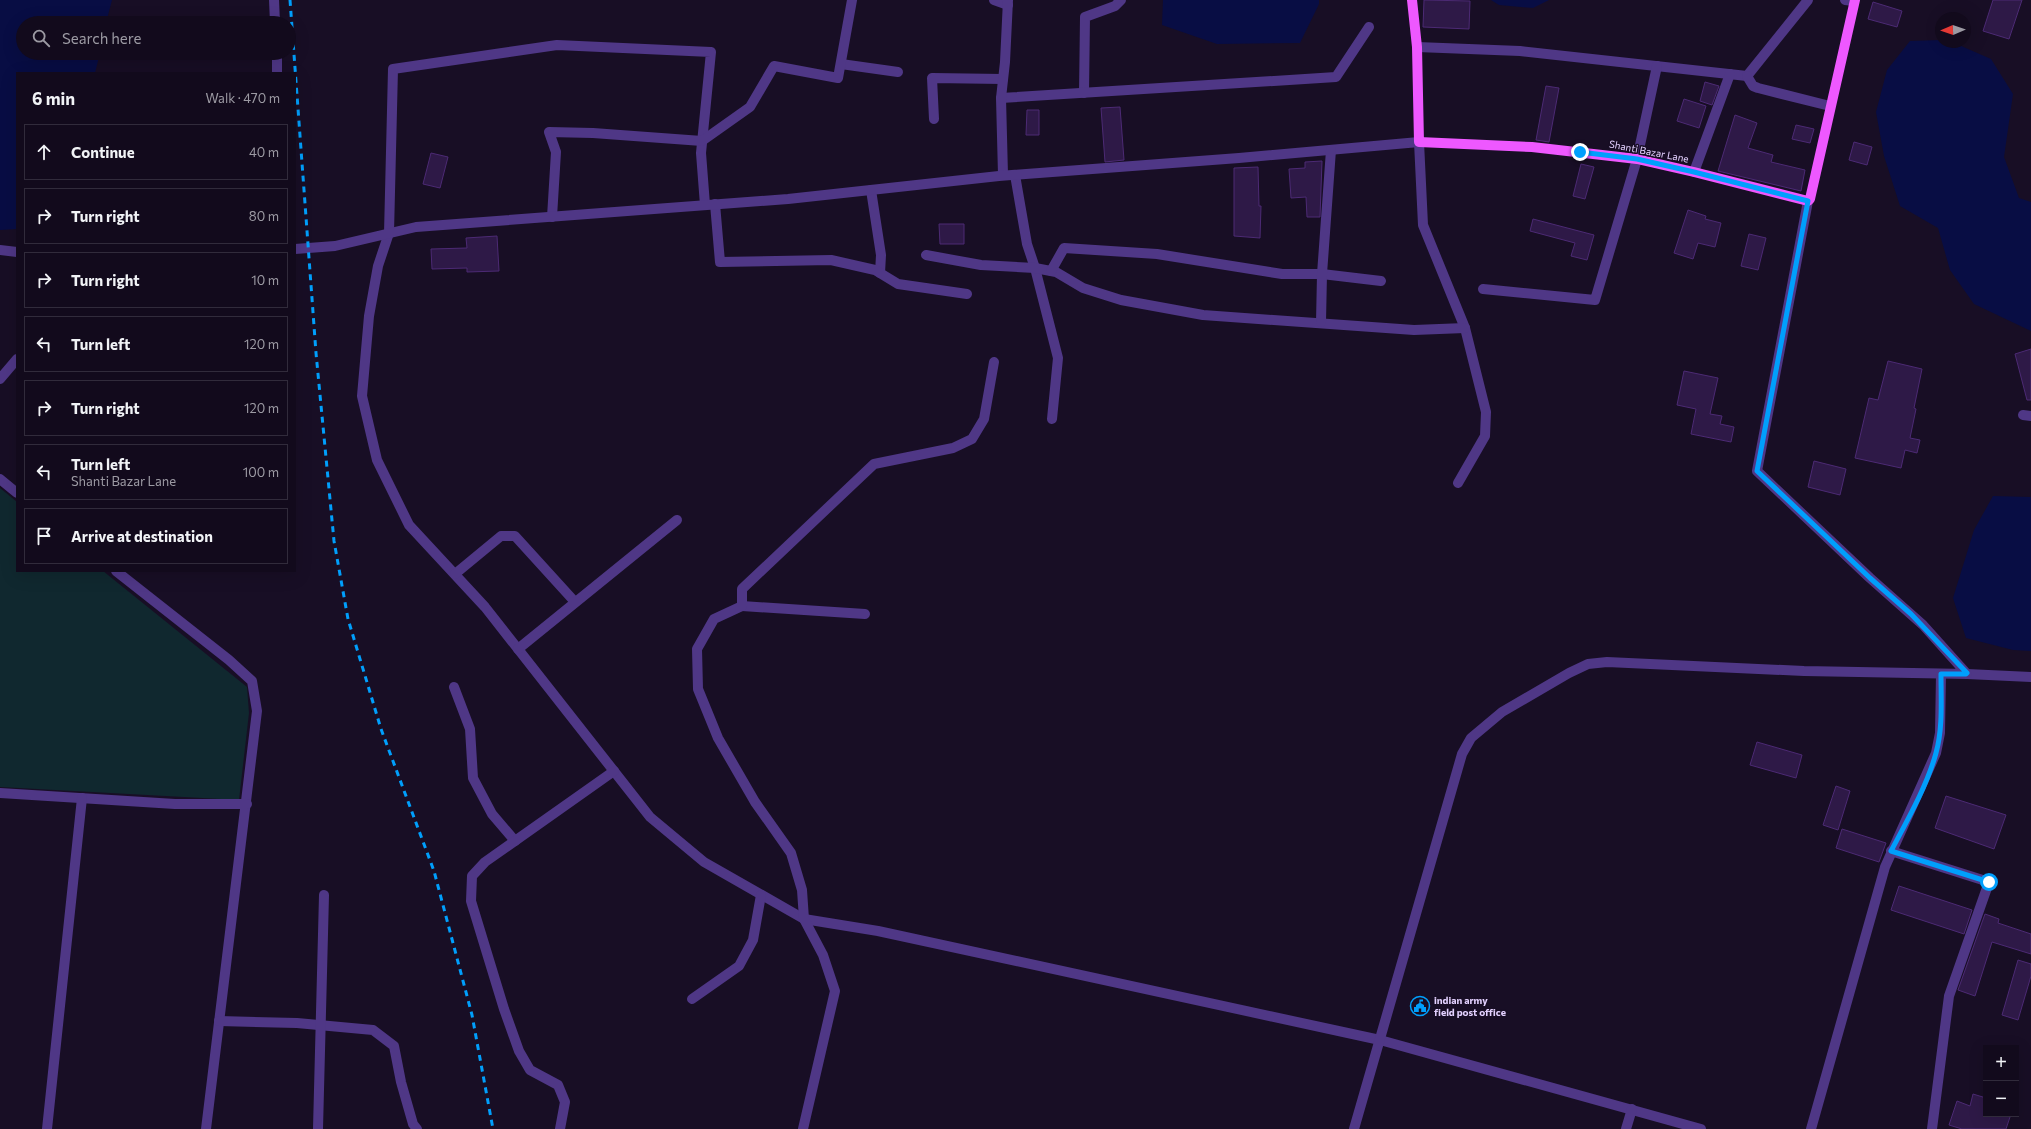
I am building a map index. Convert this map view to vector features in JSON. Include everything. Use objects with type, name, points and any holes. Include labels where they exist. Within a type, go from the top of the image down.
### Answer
[{"type":"main road","points":[[1412,0],[1418,47],[1419,142]]},
{"type":"main road","points":[[1808,201],[1830,106],[1851,0]]},
{"type":"main road","name":"Shanti Bazar Lane","points":[[1419,142],[1532,147],[1637,159],[1808,201]]},
{"type":"street","points":[[274,0],[275,16]]},
{"type":"street","points":[[552,217],[556,152],[550,132],[593,133],[702,141],[750,107],[774,66],[838,78],[852,0]]},
{"type":"street","points":[[994,0],[1008,2],[1004,79],[1001,98],[1003,176]]},
{"type":"street","points":[[1084,93],[1085,17],[1115,6],[1121,0]]},
{"type":"street","points":[[1747,76],[1808,0]]},
{"type":"street","points":[[1001,98],[1336,77],[1369,27]]},
{"type":"street","points":[[967,294],[898,284],[875,270],[831,260],[720,262],[701,153],[711,52],[557,45],[393,69],[389,233],[378,266],[369,316],[362,396],[377,460],[409,525],[485,606],[650,817],[704,862],[804,920],[878,931],[1380,1040],[1701,1129]]},
{"type":"street","points":[[1418,47],[1520,51],[1747,76]]},
{"type":"street","points":[[276,60],[277,72]]},
{"type":"street","points":[[841,64],[898,72]]},
{"type":"street","points":[[1483,289],[1595,300],[1637,159],[1657,66]]},
{"type":"street","points":[[1694,172],[1730,74]]},
{"type":"street","points":[[1747,76],[1753,86],[1758,88],[1830,106]]},
{"type":"street","points":[[934,119],[932,78],[1004,79]]},
{"type":"street","points":[[296,249],[335,246],[416,227],[871,190],[1016,174],[1419,142],[1423,225],[1465,328],[1486,412],[1485,436],[1458,483]]},
{"type":"street","points":[[1321,322],[1322,274],[1331,150]]},
{"type":"street","points":[[1016,174],[1027,244],[1035,268],[1058,358],[1052,419]]},
{"type":"street","points":[[871,190],[881,255],[880,273]]},
{"type":"street","points":[[1808,201],[1757,471],[1858,567],[1919,622],[1967,674]]},
{"type":"street","points":[[1051,271],[1064,248],[1157,254],[1282,274],[1322,274],[1381,281]]},
{"type":"street","points":[[0,250],[16,252]]},
{"type":"street","points":[[926,255],[981,265],[1035,268],[1056,272],[1083,288],[1121,300],[1203,315],[1321,322],[1414,330],[1465,328]]},
{"type":"street","points":[[0,379],[16,360]]},
{"type":"street","points":[[742,606],[742,589],[874,464],[953,448],[972,439],[984,419],[994,362]]},
{"type":"street","points":[[0,479],[16,492]]},
{"type":"street","points":[[518,648],[677,520]]},
{"type":"street","points":[[454,574],[491,542],[505,535],[515,536],[575,602]]},
{"type":"street","points":[[117,572],[230,660],[252,681],[257,711],[247,804],[206,1129]]},
{"type":"street","points":[[803,1129],[835,992],[823,955],[804,920],[802,890],[791,853],[756,802],[718,738],[698,689],[697,649],[714,619],[742,606],[865,614]]},
{"type":"street","points":[[1354,1129],[1462,754],[1471,738],[1502,712],[1569,673],[1588,664],[1607,662],[1804,671],[1967,674],[2031,677]]},
{"type":"street","points":[[1811,1129],[1885,867],[1936,754],[1940,733],[1941,674]]},
{"type":"street","points":[[454,687],[470,729],[473,778],[492,814],[515,841]]},
{"type":"street","points":[[560,1129],[565,1102],[558,1085],[530,1070],[519,1051],[504,1009],[471,901],[472,876],[485,862],[614,771]]},
{"type":"street","points":[[0,793],[175,804],[247,804]]},
{"type":"street","points":[[47,1129],[82,798]]},
{"type":"street","points":[[1891,851],[1989,882],[1949,996],[1932,1129]]},
{"type":"street","points":[[318,1129],[324,895]]},
{"type":"street","points":[[692,999],[739,966],[753,940],[761,895]]},
{"type":"street","points":[[219,1021],[321,1024],[373,1030],[394,1046],[401,1082],[412,1124],[417,1129]]},
{"type":"street","points":[[1626,1129],[1632,1109]]},
{"type":"shaded area","points":[[0,0],[112,0],[108,16],[16,16],[16,60],[98,60],[95,72],[16,72],[16,229],[0,230]]},
{"type":"shaded area","points":[[1163,0],[1319,0],[1319,4],[1300,43],[1217,44],[1162,25]]},
{"type":"shaded area","points":[[1491,0],[1549,0],[1533,8],[1499,5]]},
{"type":"shaded area","points":[[1935,40],[1935,48],[1966,48],[1991,59],[2013,94],[2004,157],[2019,198],[2031,202],[2031,331],[1974,304],[1950,270],[1938,228],[1900,206],[1884,156],[1876,112],[1887,70],[1910,41]]},
{"type":"shaded area","points":[[0,488],[16,501],[16,572],[104,572],[247,687],[249,713],[239,800],[0,787]]},
{"type":"shaded area","points":[[1993,496],[2031,497],[2031,651],[2013,650],[1966,638],[1953,598],[1974,530]]},
{"type":"building","points":[[1424,0],[1470,1],[1469,29],[1423,27]]},
{"type":"building","points":[[1993,0],[2022,0],[2009,39],[1983,31]]},
{"type":"building","points":[[1873,2],[1902,11],[1897,27],[1868,19]]},
{"type":"building","points":[[1705,82],[1719,86],[1712,105],[1700,101]]},
{"type":"building","points":[[1546,86],[1559,88],[1549,142],[1536,140]]},
{"type":"building","points":[[1684,99],[1706,106],[1699,128],[1677,121]]},
{"type":"building","points":[[1120,107],[1124,160],[1105,162],[1101,108]]},
{"type":"building","points":[[1027,110],[1039,110],[1039,135],[1026,135]]},
{"type":"building","points":[[1735,115],[1757,123],[1748,148],[1773,155],[1771,162],[1805,170],[1801,191],[1718,171]]},
{"type":"building","points":[[1796,125],[1814,129],[1810,143],[1792,139]]},
{"type":"building","points":[[1854,142],[1872,147],[1867,165],[1849,160]]},
{"type":"building","points":[[431,153],[448,157],[440,188],[423,184]]},
{"type":"building","points":[[1322,161],[1320,217],[1307,217],[1306,197],[1291,198],[1289,169],[1305,168],[1305,162]]},
{"type":"building","points":[[1581,164],[1594,167],[1585,199],[1573,196]]},
{"type":"building","points":[[1258,167],[1259,206],[1261,206],[1260,238],[1234,236],[1234,168]]},
{"type":"building","points":[[1688,210],[1706,216],[1705,219],[1721,223],[1715,247],[1698,243],[1693,259],[1674,253]]},
{"type":"building","points":[[1533,219],[1594,235],[1587,260],[1571,256],[1575,243],[1530,231]]},
{"type":"building","points":[[939,224],[964,224],[964,244],[940,244]]},
{"type":"building","points":[[1749,234],[1766,238],[1758,270],[1741,266]]},
{"type":"building","points":[[497,236],[499,271],[467,272],[467,268],[432,269],[431,249],[467,248],[466,238]]},
{"type":"building","points":[[2031,349],[2031,400],[2027,400],[2015,354]]},
{"type":"building","points":[[1888,361],[1922,369],[1910,438],[1920,440],[1917,453],[1905,450],[1901,468],[1855,458],[1869,398],[1878,400]]},
{"type":"building","points":[[1684,371],[1718,378],[1710,414],[1722,416],[1720,424],[1734,427],[1731,442],[1691,434],[1696,409],[1677,405]]},
{"type":"building","points":[[1814,461],[1846,469],[1840,495],[1808,487]]},
{"type":"building","points":[[1757,742],[1802,755],[1796,778],[1750,765]]},
{"type":"building","points":[[1836,786],[1850,791],[1838,830],[1823,825]]},
{"type":"building","points":[[1946,796],[2006,815],[1994,849],[1935,828]]},
{"type":"building","points":[[1842,829],[1886,843],[1879,862],[1836,848]]},
{"type":"building","points":[[1899,886],[1972,910],[1964,934],[1891,910]]},
{"type":"building","points":[[1985,914],[1999,919],[1998,923],[2031,934],[2031,954],[1992,942],[1975,996],[1958,990]]},
{"type":"building","points":[[2018,960],[2031,964],[2031,976],[2018,1020],[2002,1015]]},
{"type":"building","points":[[1973,1094],[1983,1097],[1983,1117],[2010,1117],[2006,1129],[1962,1129],[1949,1125],[1957,1101],[1970,1106]]},
{"type":"railway","points":[[290,0],[291,16]]},
{"type":"railway","points":[[294,60],[295,72]]},
{"type":"railway","points":[[296,81],[316,353],[334,541],[348,619],[381,729],[434,871],[472,1015],[493,1129]]},
{"type":"place","name":"indian army field post office","points":[[1420,1006]]},
{"type":"route","points":[[1580,152],[1637,159],[1808,201],[1786,310],[1757,464],[1757,471],[1870,578],[1923,625],[1968,674],[1941,674],[1941,720],[1936,754],[1929,772],[1891,851],[1989,882]]}]
